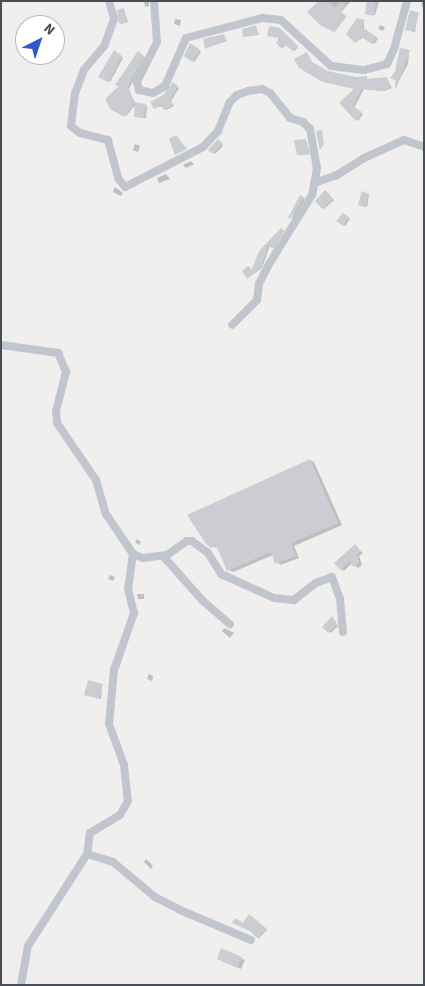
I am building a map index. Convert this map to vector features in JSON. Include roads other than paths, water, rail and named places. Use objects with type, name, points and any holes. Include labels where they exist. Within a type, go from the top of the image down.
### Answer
[{"type":"street","points":[[109,1],[114,19],[104,46],[84,70],[75,92],[71,126],[80,132],[108,140],[118,178],[125,186],[203,147],[218,131],[225,112],[237,95],[262,89],[270,93],[290,118],[303,122],[310,130],[317,168],[306,207],[266,271],[256,300],[232,326]]},
{"type":"street","points":[[154,1],[157,42],[138,82],[139,90],[152,93],[165,86],[186,38],[262,18],[281,20],[331,66],[364,70],[387,64],[407,1]]},
{"type":"street","points":[[314,183],[337,175],[364,158],[404,140],[424,147]]},
{"type":"street","points":[[1,345],[58,354],[66,372],[56,411],[57,423],[96,480],[106,514],[133,554],[143,558],[163,556],[187,541],[192,541],[208,553],[221,574],[274,598],[294,600],[302,597],[316,583],[332,577],[340,599],[343,632]]},
{"type":"street","points":[[21,985],[28,946],[86,854],[90,833],[120,815],[128,801],[124,765],[108,724],[114,670],[134,613],[128,589],[133,554]]},
{"type":"street","points":[[163,556],[202,600],[230,624]]},
{"type":"street","points":[[86,854],[113,862],[155,897],[180,910],[251,940]]}]
